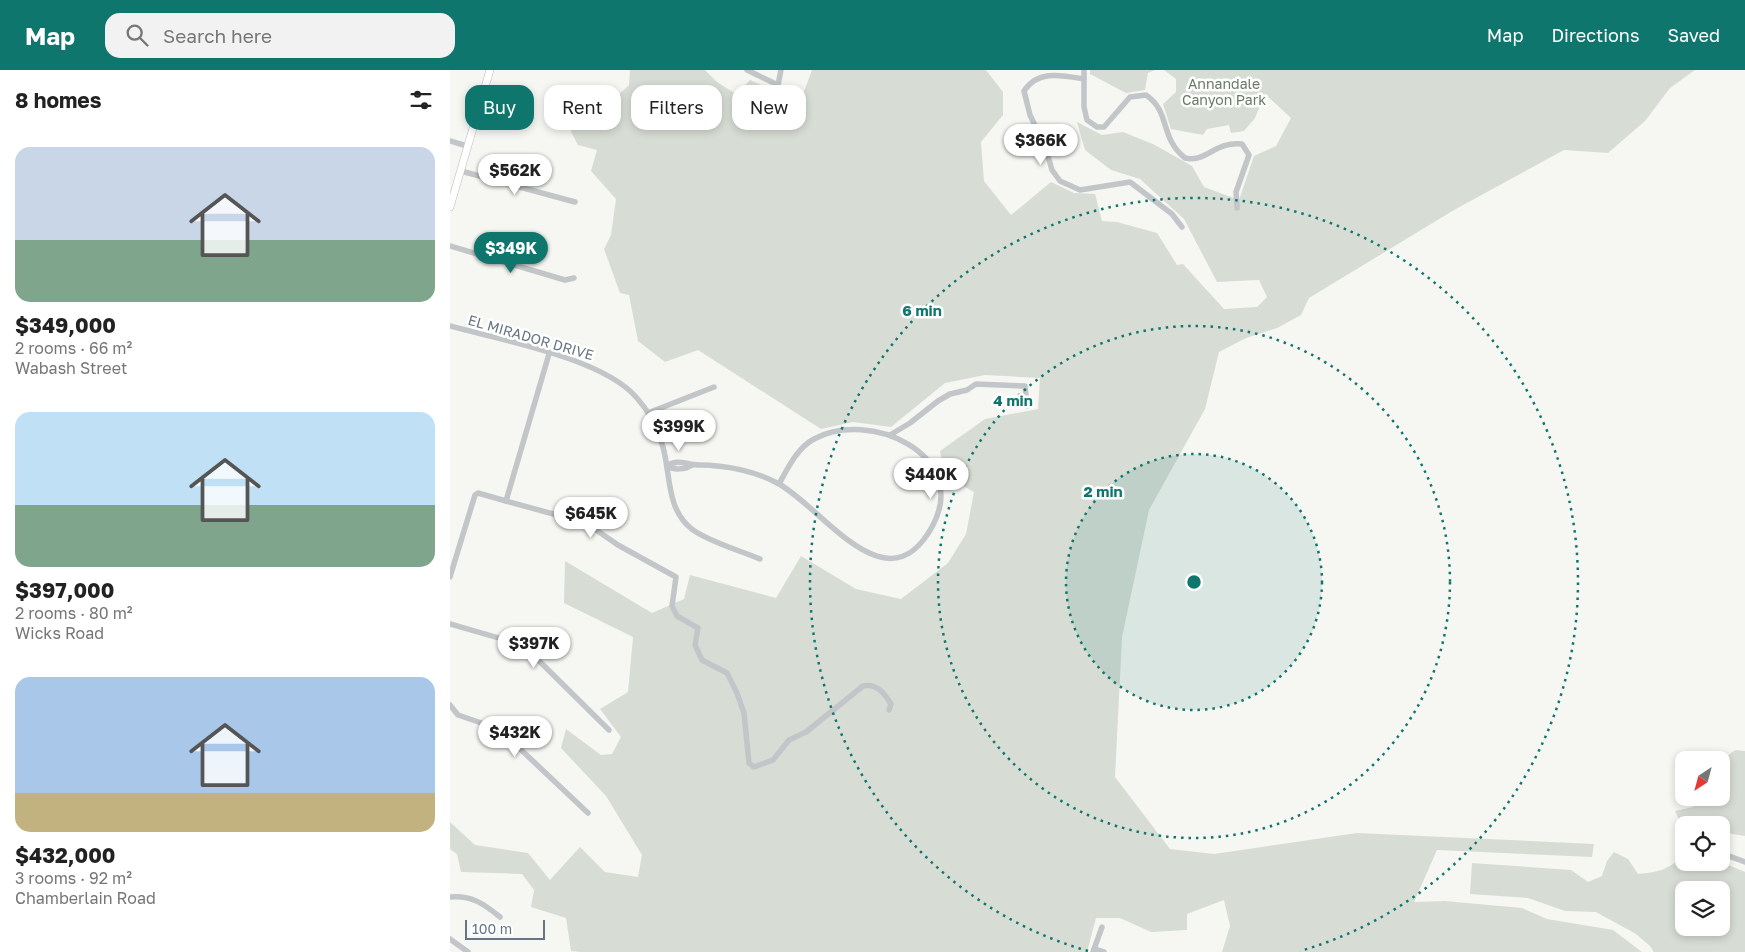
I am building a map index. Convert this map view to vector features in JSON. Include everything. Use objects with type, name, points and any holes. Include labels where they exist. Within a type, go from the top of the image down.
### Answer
[{"type":"main road","points":[[450,207],[490,70]]},
{"type":"street","points":[[747,70],[778,85],[781,70]]},
{"type":"street","points":[[1084,70],[1084,106],[1087,120],[1097,128],[1104,126],[1130,97],[1146,95],[1154,100],[1163,117],[1168,139],[1186,158],[1199,158],[1230,143],[1242,144],[1249,155],[1236,192],[1237,208]]},
{"type":"street","points":[[1084,79],[1044,73],[1033,77],[1024,91],[1030,115],[1045,146],[1056,177],[1067,186],[1080,190],[1130,182],[1172,214],[1182,227]]},
{"type":"street","points":[[450,141],[467,146]]},
{"type":"street","points":[[460,170],[575,202]]},
{"type":"street","points":[[450,246],[565,280],[574,278]]},
{"type":"street","name":"EL MIRADOR DRIVE","points":[[450,326],[605,372],[636,397],[657,430],[667,466],[668,488],[679,515],[686,524],[700,534],[760,559]]},
{"type":"street","points":[[506,501],[549,354]]},
{"type":"street","points":[[890,435],[916,419],[938,401],[950,394],[967,390],[976,384],[1025,386],[1027,406]]},
{"type":"street","points":[[648,414],[714,387]]},
{"type":"street","points":[[667,466],[672,462],[688,462],[692,465],[720,465],[779,484],[858,549],[878,558],[899,557],[914,550],[923,541],[936,519],[942,500],[937,475],[926,457],[890,435],[869,430],[851,430],[814,439],[793,460],[779,484]]},
{"type":"street","points":[[450,577],[475,495],[478,493],[586,523],[618,545],[676,577],[672,606],[677,616],[698,628],[695,645],[702,660],[727,673],[744,713],[749,763],[754,767],[773,760],[789,740],[806,732],[863,686],[874,686],[885,694],[891,704],[889,710]]},
{"type":"street","points":[[450,548],[458,550]]},
{"type":"street","points":[[450,624],[524,645],[609,730]]},
{"type":"street","points":[[450,705],[458,716],[500,729],[588,813]]},
{"type":"street","points":[[1730,856],[1745,862]]},
{"type":"street","points":[[450,897],[469,897],[481,902],[500,917]]},
{"type":"street","points":[[1102,927],[1094,951],[1104,952]]},
{"type":"street","points":[[450,939],[468,952]]},
{"type":"green space","name":"Annandale Canyon Park","points":[[630,70],[705,70],[722,85],[631,85],[631,130],[722,130],[722,85],[732,91],[732,130],[806,130],[806,86],[812,70],[986,70],[1003,92],[1003,115],[981,142],[984,181],[1011,215],[1051,182],[1074,193],[1095,194],[1102,221],[1117,222],[1157,233],[1177,265],[1183,264],[1224,309],[1257,307],[1267,297],[1259,280],[1217,282],[1184,219],[1140,179],[1111,170],[1085,150],[1077,122],[1102,135],[1123,132],[1155,145],[1192,166],[1204,187],[1239,200],[1254,156],[1276,146],[1291,118],[1265,94],[1255,118],[1244,131],[1231,133],[1229,125],[1207,129],[1203,135],[1171,129],[1163,104],[1176,92],[1176,79],[1164,70],[1695,70],[1670,88],[1645,121],[1608,153],[1564,150],[1454,210],[1309,298],[1301,315],[1277,328],[1246,338],[1219,352],[1205,409],[1149,510],[1122,637],[1115,777],[1170,849],[1214,854],[1357,833],[1594,844],[1592,857],[1437,850],[1414,902],[1445,901],[1522,908],[1547,919],[1613,930],[1642,952],[1222,952],[1230,926],[1224,900],[1187,914],[1187,930],[1151,932],[1120,918],[1096,918],[1087,952],[580,952],[571,951],[566,918],[531,907],[534,890],[522,874],[461,872],[457,854],[450,849],[450,822],[475,845],[528,853],[550,880],[580,847],[605,872],[638,877],[642,855],[606,796],[561,748],[566,729],[601,755],[612,754],[621,737],[600,709],[628,692],[633,637],[564,603],[565,561],[652,613],[684,599],[690,575],[776,598],[801,556],[856,589],[901,599],[948,563],[966,534],[974,492],[945,476],[940,451],[985,419],[1038,409],[1040,378],[985,375],[945,383],[891,427],[853,422],[821,429],[698,350],[665,362],[638,341],[629,295],[620,293],[604,249],[611,235],[616,199],[591,171],[597,150],[578,145],[570,130],[621,130],[621,92],[629,85]]},
{"type":"green space","points":[[1090,70],[1155,70],[1148,73],[1145,90],[1126,93],[1090,74]]},
{"type":"green space","points":[[750,80],[762,85],[745,85]]},
{"type":"green space","points":[[1736,750],[1745,751],[1745,836],[1730,834],[1730,816],[1677,816],[1675,811],[1694,806],[1730,806],[1730,754]]},
{"type":"green space","points":[[1614,852],[1628,859],[1638,874],[1663,869],[1675,862],[1675,871],[1730,871],[1730,866],[1745,872],[1745,952],[1654,952],[1636,934],[1596,912],[1565,911],[1528,898],[1470,894],[1472,863],[1571,870],[1588,882],[1602,876],[1607,861]]}]
